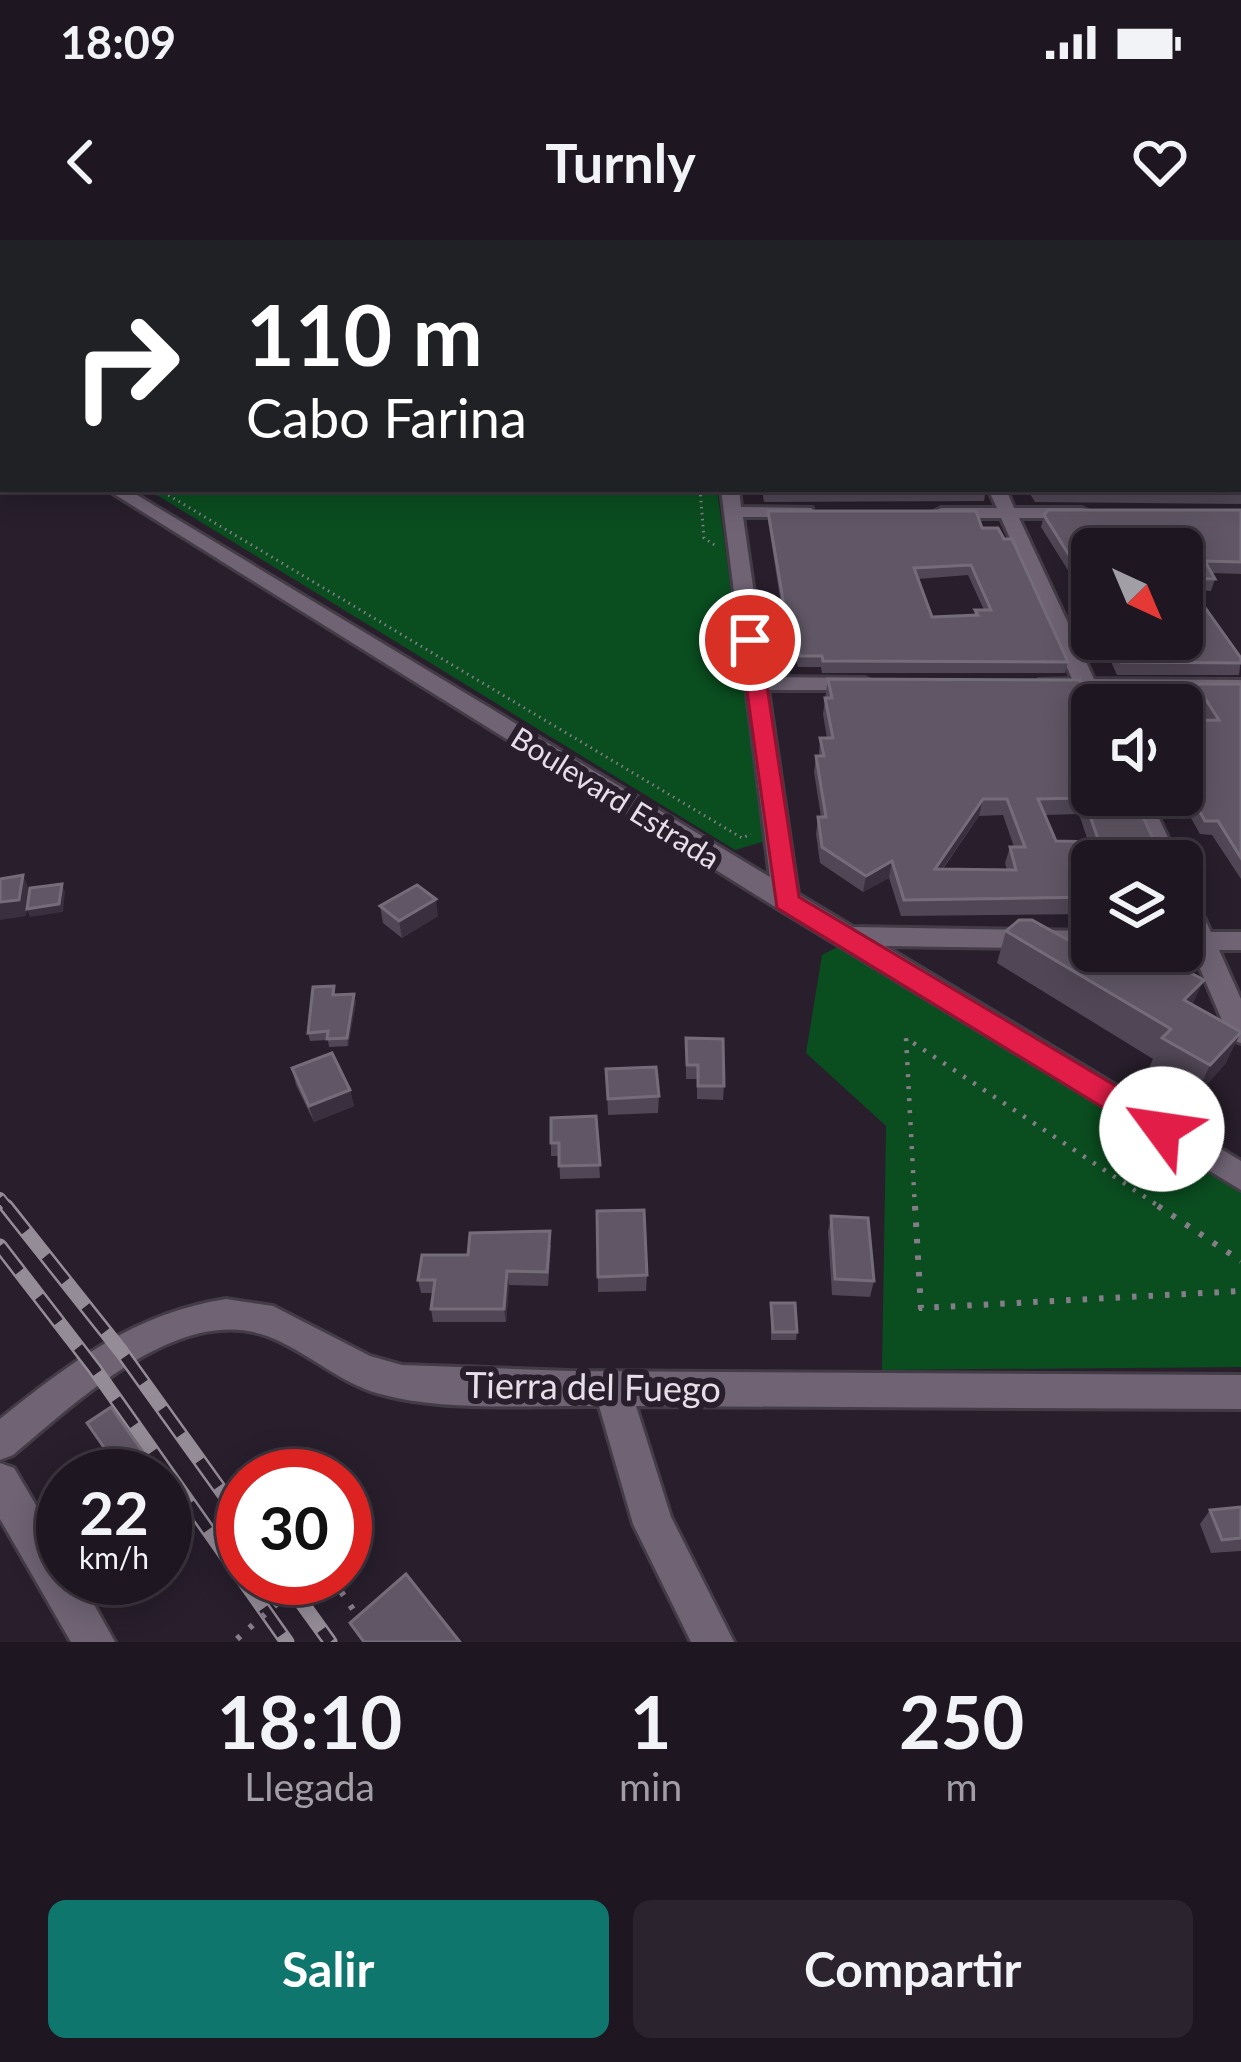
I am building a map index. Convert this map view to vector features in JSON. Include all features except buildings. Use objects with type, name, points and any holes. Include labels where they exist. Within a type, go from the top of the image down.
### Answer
[{"type":"street","name":"Boulevard Estrada","points":[[121,492],[1241,1177]]},
{"type":"street","points":[[998,492],[1085,684]]},
{"type":"street","points":[[786,902],[731,501],[824,512]]},
{"type":"street","points":[[915,513],[1100,513]]},
{"type":"street","points":[[756,683],[897,684]]},
{"type":"street","points":[[1015,685],[1071,692]]},
{"type":"street","points":[[1203,688],[1241,686]]},
{"type":"street","points":[[844,936],[1071,940]]},
{"type":"street","points":[[1203,942],[1241,941]]},
{"type":"street","points":[[1203,962],[1241,1032]]},
{"type":"street","name":"Tierra del Fuego","points":[[0,1442],[94,1368],[161,1326],[230,1314],[277,1322],[347,1363],[396,1382],[1241,1392]]},
{"type":"street","points":[[612,1388],[653,1524],[713,1642]]},
{"type":"street","points":[[0,1482],[89,1638]]},
{"type":"path","points":[[163,492],[742,838],[754,833]]},
{"type":"path","points":[[700,492],[704,538],[721,550]]},
{"type":"path","points":[[1241,1261],[906,1038],[921,1308],[1241,1291]]},
{"type":"path","points":[[238,1641],[277,1605]]},
{"type":"path","points":[[350,1605],[358,1617]]},
{"type":"green space","points":[[152,492],[717,492],[766,841],[735,850]]},
{"type":"green space","points":[[841,945],[1241,1191],[1241,1367],[882,1370],[886,1126],[806,1053],[822,955]]},
{"type":"railway","points":[[0,1198],[9,1209]]},
{"type":"railway","points":[[6,1206],[121,1351],[216,1483]]},
{"type":"railway","points":[[0,1246],[94,1368],[287,1642]]},
{"type":"railway","points":[[303,1605],[330,1642]]},
{"type":"route","points":[[750,640],[786,902],[1162,1129]]}]
